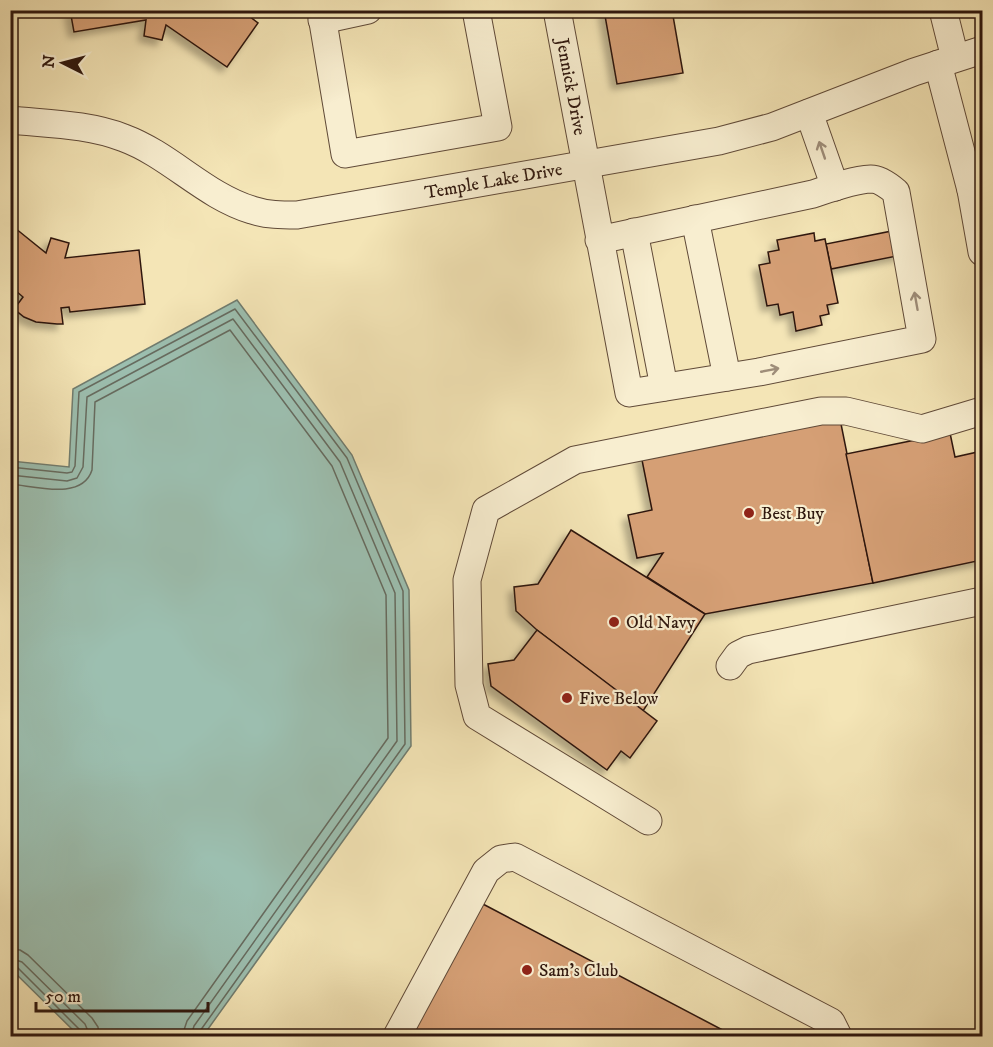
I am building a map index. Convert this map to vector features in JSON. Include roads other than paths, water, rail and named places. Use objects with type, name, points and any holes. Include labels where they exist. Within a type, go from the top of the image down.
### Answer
[{"type":"street","points":[[368,10],[321,15],[345,154],[498,127],[476,10]]},
{"type":"street","name":"Jennick Drive","points":[[557,10],[629,393],[664,387]]},
{"type":"street","points":[[943,10],[947,61],[977,192],[982,252]]},
{"type":"street","name":"Temple Lake Drive","points":[[10,120],[92,128],[124,138],[155,153],[212,191],[251,210],[276,215],[297,215],[719,141],[772,127],[982,50]]},
{"type":"street","points":[[809,112],[835,187]]},
{"type":"street","points":[[599,240],[634,232],[695,219],[813,195],[835,187],[872,179],[888,184],[896,192],[922,339],[664,387],[634,232]]},
{"type":"street","points":[[695,219],[727,377]]},
{"type":"street","points":[[648,821],[477,716],[469,685],[467,580],[486,510],[575,460],[821,411],[846,411],[922,429],[982,411]]},
{"type":"street","points":[[730,666],[738,655],[748,650],[982,602]]},
{"type":"street","points":[[398,1036],[486,871],[501,859],[515,856],[831,1022],[838,1036]]},
{"type":"water","points":[[237,300],[352,455],[409,590],[411,746],[203,1036],[79,1036],[11,969],[11,461],[69,467],[73,389]]},
{"type":"place","name":"Best Buy","points":[[749,513]]},
{"type":"place","name":"Old Navy","points":[[614,622]]},
{"type":"place","name":"Five Below","points":[[567,698]]},
{"type":"place","name":"Sam's Club","points":[[527,970]]}]
